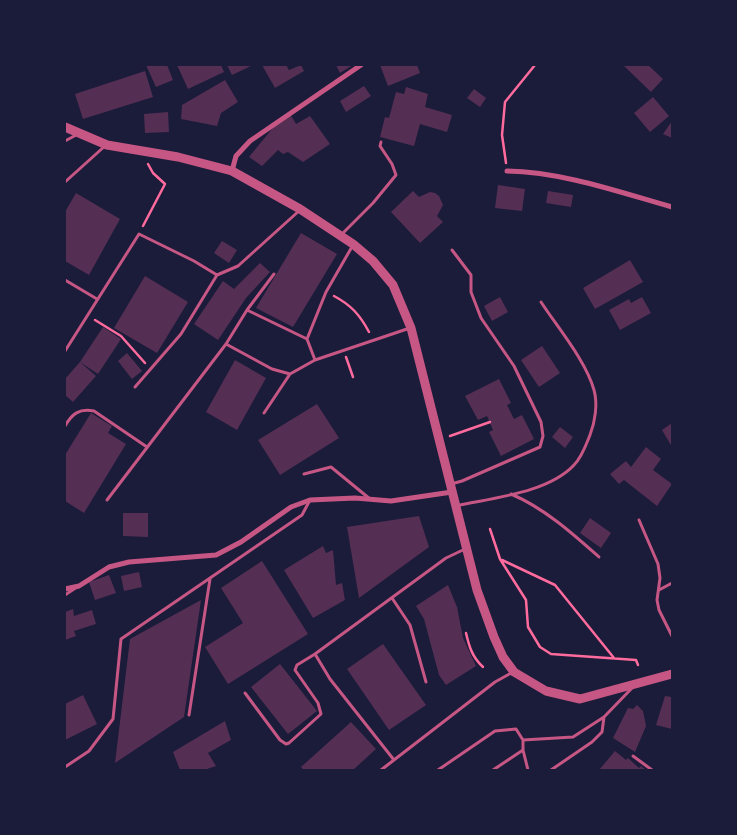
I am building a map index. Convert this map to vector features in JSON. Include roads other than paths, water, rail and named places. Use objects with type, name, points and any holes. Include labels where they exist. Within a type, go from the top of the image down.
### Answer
[{"type":"street","points":[[232,170],[236,156],[250,141],[361,65]]},
{"type":"street","points":[[65,127],[107,145],[178,157],[232,170],[300,209],[353,244],[374,262],[394,285],[411,328],[466,548],[494,637],[503,657],[514,672],[546,691],[580,699],[672,674]]},
{"type":"street","points":[[507,172],[529,172],[605,188],[672,207]]},
{"type":"street","points":[[65,589],[80,586],[109,567],[129,562],[216,555],[241,542],[291,507],[310,500],[370,499],[391,501],[451,488]]},
{"type":"lane","points":[[65,141],[78,134]]},
{"type":"lane","points":[[340,236],[373,203],[396,175],[392,164],[380,146],[381,142]]},
{"type":"lane","points":[[65,182],[107,145]]},
{"type":"lane","points":[[135,387],[181,334],[217,276],[238,266],[300,209]]},
{"type":"lane","points":[[65,351],[139,234],[194,261],[217,276]]},
{"type":"lane","points":[[315,360],[307,339],[326,292],[353,244]]},
{"type":"lane","points":[[451,488],[462,481],[540,447],[543,436],[541,422],[514,366],[474,305],[471,292],[471,275],[452,250]]},
{"type":"lane","points":[[107,500],[226,344],[247,310],[274,274]]},
{"type":"lane","points":[[65,280],[97,299]]},
{"type":"lane","points":[[456,506],[545,484],[574,465],[585,448],[594,423],[595,392],[588,375],[541,302]]},
{"type":"lane","points":[[247,310],[307,339]]},
{"type":"lane","points":[[264,413],[290,374],[315,360],[411,328]]},
{"type":"lane","points":[[226,344],[272,369],[290,374]]},
{"type":"lane","points":[[65,426],[77,412],[85,409],[94,411],[147,447]]},
{"type":"lane","points":[[304,474],[331,467],[370,499]]},
{"type":"lane","points":[[510,494],[526,500],[544,512],[599,557]]},
{"type":"lane","points":[[65,767],[89,751],[113,719],[121,639],[302,515],[310,500]]},
{"type":"lane","points":[[639,520],[658,564],[660,578],[657,600],[659,610],[672,636]]},
{"type":"lane","points":[[245,693],[280,740],[286,744],[289,743],[321,714],[318,703],[295,670],[298,665],[446,558],[466,548]]},
{"type":"lane","points":[[189,715],[210,578]]},
{"type":"lane","points":[[658,590],[672,583]]},
{"type":"lane","points":[[65,595],[80,586]]},
{"type":"lane","points":[[392,598],[410,625],[426,682]]},
{"type":"lane","points":[[315,654],[330,678],[394,760]]},
{"type":"lane","points":[[381,770],[495,682],[514,672]]},
{"type":"lane","points":[[523,740],[572,737],[604,717],[634,685]]},
{"type":"lane","points":[[551,770],[602,732],[604,717]]},
{"type":"lane","points":[[438,770],[495,730],[516,729],[523,740],[523,750],[528,770]]},
{"type":"lane","points":[[493,770],[523,750]]},
{"type":"lane","points":[[633,756],[652,770]]}]
